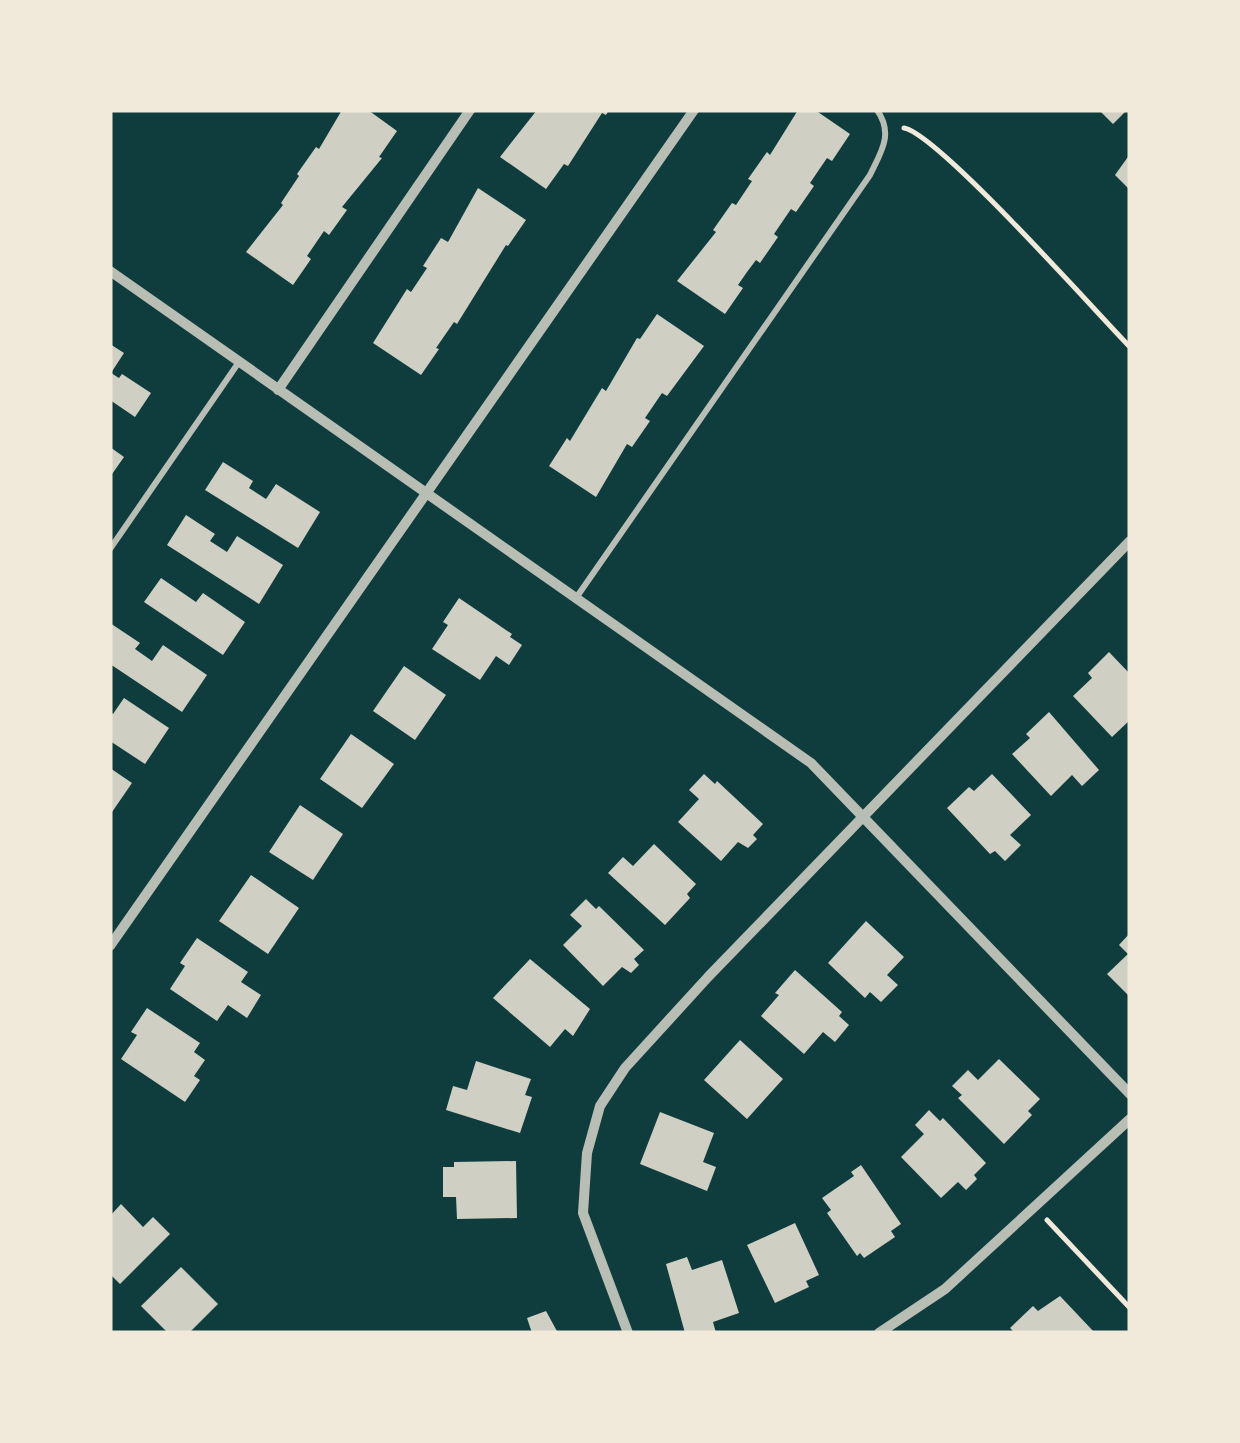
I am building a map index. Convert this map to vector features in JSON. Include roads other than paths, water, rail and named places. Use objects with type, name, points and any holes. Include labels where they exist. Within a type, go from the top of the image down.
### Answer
[{"type":"street","points":[[278,390],[470,110]]},
{"type":"street","points":[[110,946],[694,110]]},
{"type":"street","points":[[110,272],[810,763],[1130,1094]]},
{"type":"street","points":[[628,1333],[583,1213],[587,1152],[600,1106],[626,1068],[708,977],[1130,540]]},
{"type":"street","points":[[878,1333],[945,1289],[1130,1119]]},
{"type":"lane","points":[[576,598],[870,175],[886,142],[886,128],[877,110]]},
{"type":"lane","points":[[110,549],[239,362]]}]
